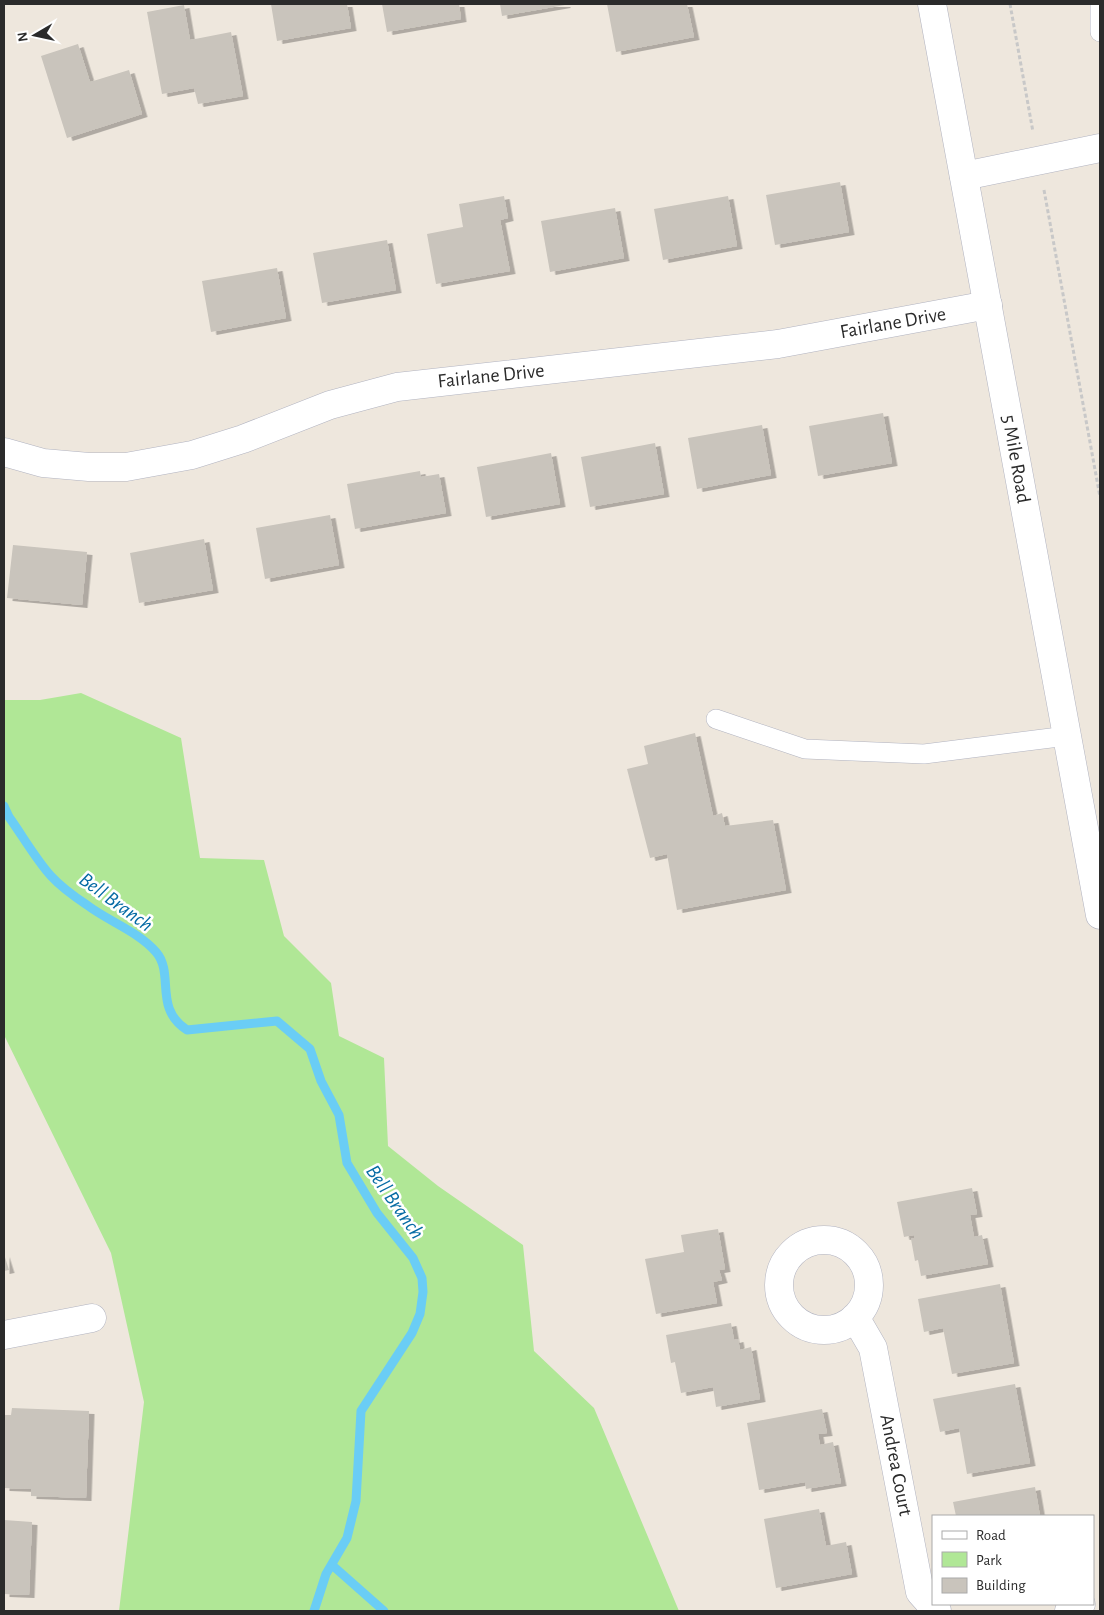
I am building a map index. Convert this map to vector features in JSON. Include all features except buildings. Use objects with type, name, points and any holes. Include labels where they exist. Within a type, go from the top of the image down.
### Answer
[{"type":"street","name":"5 Mile Road","points":[[932,4],[1067,736],[1097,880],[1100,915]]},
{"type":"street","points":[[964,176],[1100,148]]},
{"type":"street","name":"Fairlane Drive","points":[[4,452],[43,462],[88,467],[126,467],[192,455],[243,439],[330,405],[397,387],[778,344],[988,306]]},
{"type":"street","name":"Andrea Court","points":[[855,1317],[873,1348],[920,1592],[937,1611]]},
{"type":"street","points":[[4,1335],[92,1318]]},
{"type":"street","points":[[1068,1611],[1079,1605]]},
{"type":"lane","points":[[1100,4],[1100,32]]},
{"type":"lane","points":[[716,719],[805,749],[924,754],[1067,736]]},
{"type":"path","points":[[1010,4],[1100,497]]},
{"type":"green space","points":[[81,693],[181,738],[200,858],[264,860],[284,936],[331,983],[339,1036],[384,1058],[388,1146],[438,1186],[523,1245],[534,1351],[594,1408],[679,1611],[119,1611],[144,1402],[111,1253],[4,1035],[4,700],[40,700]]},
{"type":"waterway","name":"Bell Branch","points":[[4,806],[9,817],[35,855],[55,880],[68,892],[95,911],[141,938],[156,952],[164,970],[170,1012],[187,1030],[277,1021],[310,1049],[321,1081],[339,1115],[347,1163],[377,1213],[413,1258],[422,1278],[423,1292],[420,1314],[412,1333],[361,1411],[356,1501],[347,1538],[326,1574],[314,1611]]},
{"type":"waterway","points":[[332,1565],[384,1611]]}]
